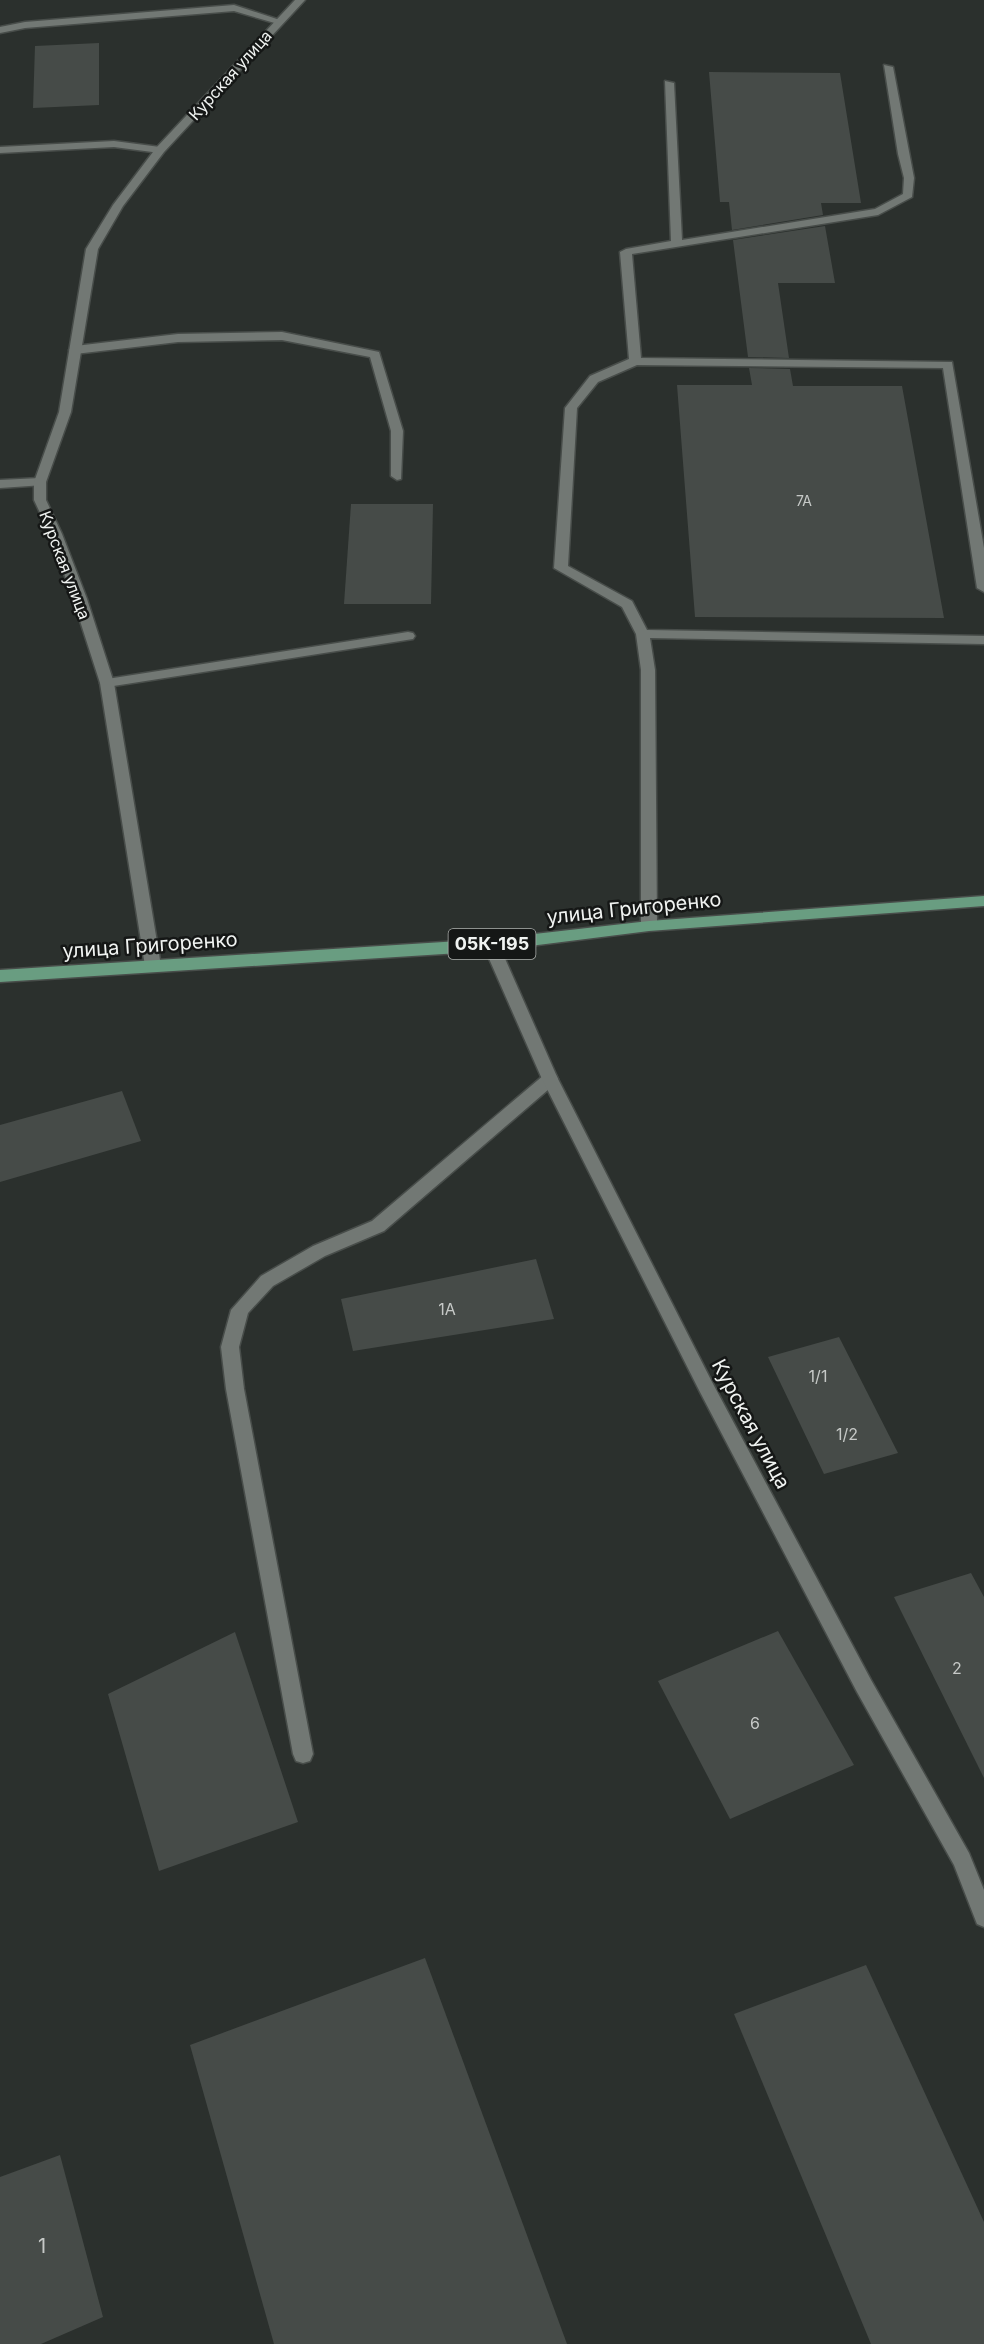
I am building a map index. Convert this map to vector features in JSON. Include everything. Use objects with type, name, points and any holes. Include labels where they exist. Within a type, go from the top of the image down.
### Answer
[{"type":"main road","name":"улица Григоренко","points":[[0,976],[491,945],[649,926],[984,901]]},
{"type":"street","name":"Курская улица","points":[[153,966],[107,683],[80,599],[56,534],[40,500],[40,482],[65,412],[92,249],[118,205],[160,150],[300,0]]},
{"type":"street","points":[[0,30],[25,25],[234,8],[278,21]]},
{"type":"street","points":[[635,361],[626,252],[677,242],[878,212],[908,195],[909,178],[888,67]]},
{"type":"street","points":[[669,83],[677,242]]},
{"type":"street","points":[[0,150],[114,144],[160,150]]},
{"type":"street","points":[[75,350],[178,338],[282,336],[375,355],[397,431],[397,476]]},
{"type":"street","points":[[649,926],[648,670],[643,634],[627,604],[561,568],[571,408],[594,379],[635,361],[948,365],[984,588]]},
{"type":"street","points":[[0,484],[40,482]]},
{"type":"street","points":[[643,634],[984,640]]},
{"type":"street","points":[[107,683],[408,636]]},
{"type":"street","name":"Курская улица","points":[[491,945],[550,1079],[711,1397],[864,1686],[962,1860],[984,1917]]},
{"type":"street","points":[[303,1754],[235,1389],[230,1347],[240,1310],[267,1281],[319,1251],[378,1226],[550,1079]]},
{"type":"building","points":[[99,43],[99,105],[33,108],[35,46]]},
{"type":"building","points":[[709,72],[840,73],[861,203],[821,203],[823,215],[732,230],[729,202],[720,202]]},
{"type":"building","points":[[825,226],[835,283],[778,283],[789,358],[748,357],[733,240]]},
{"type":"building","points":[[749,368],[790,369],[793,386],[902,386],[944,618],[695,617],[677,385],[752,385]]},
{"type":"building","points":[[351,504],[433,504],[431,604],[344,604]]},
{"type":"building","points":[[122,1091],[141,1141],[0,1182],[0,1125]]},
{"type":"building","points":[[536,1259],[554,1319],[353,1351],[341,1299]]},
{"type":"building","points":[[839,1337],[898,1453],[824,1474],[768,1357]]},
{"type":"building","points":[[971,1573],[984,1597],[984,1778],[894,1597]]},
{"type":"building","points":[[778,1631],[854,1765],[730,1819],[658,1681]]},
{"type":"building","points":[[235,1632],[298,1822],[159,1871],[108,1694]]},
{"type":"building","points":[[425,1958],[567,2344],[274,2344],[190,2045]]},
{"type":"building","points":[[866,1965],[984,2222],[984,2344],[871,2344],[734,2014]]},
{"type":"building","points":[[60,2155],[103,2317],[41,2344],[0,2344],[0,2177]]}]
